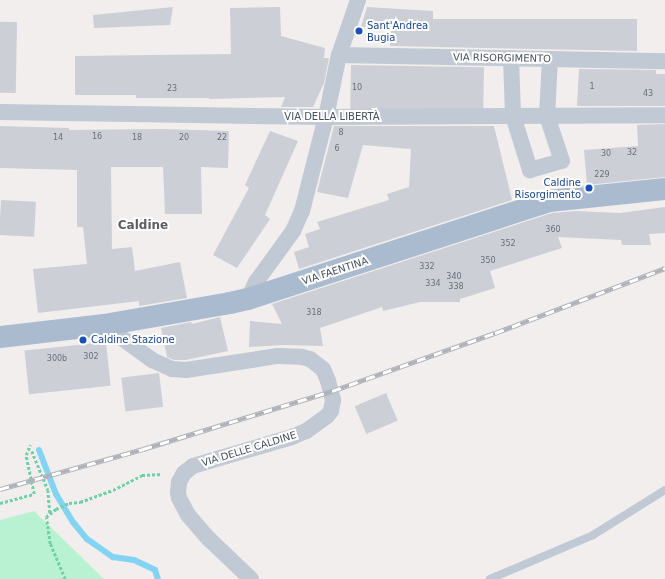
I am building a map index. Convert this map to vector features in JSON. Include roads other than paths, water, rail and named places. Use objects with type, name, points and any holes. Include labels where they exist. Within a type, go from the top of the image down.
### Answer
[{"type":"main road","name":"VIA FAENTINA","points":[[0,337],[104,325],[248,299],[549,201],[665,189]]},
{"type":"street","points":[[248,299],[256,282],[292,231],[302,211],[326,117],[339,55],[358,0]]},
{"type":"street","name":"VIA RISORGIMENTO","points":[[339,55],[665,61]]},
{"type":"street","points":[[512,58],[513,116],[530,170],[562,161],[547,116],[550,59]]},
{"type":"street","name":"VIA DELLA LIBERTÀ","points":[[0,112],[326,117],[665,115]]},
{"type":"street","name":"VIA DELLE CALDINE","points":[[104,325],[152,360],[172,370],[186,370],[278,356],[306,358],[316,363],[322,369],[332,391],[333,406],[327,416],[318,424],[292,437],[200,464],[188,469],[181,478],[178,493],[182,505],[209,539],[251,579]]},
{"type":"lane","points":[[490,579],[593,535],[665,490]]},
{"type":"waterway","points":[[39,450],[56,494],[73,522],[87,539],[113,557],[134,560],[155,570],[158,579]]},
{"type":"railway","points":[[0,489],[143,449],[332,391],[495,333],[665,268]]},
{"type":"place","name":"Sant'Andrea Bugia","points":[[359,31]]},
{"type":"place","name":"Caldine Risorgimento","points":[[589,188]]},
{"type":"place","name":"Caldine Stazione","points":[[83,340]]},
{"type":"district","name":"Caldine","points":[[143,226]]}]
